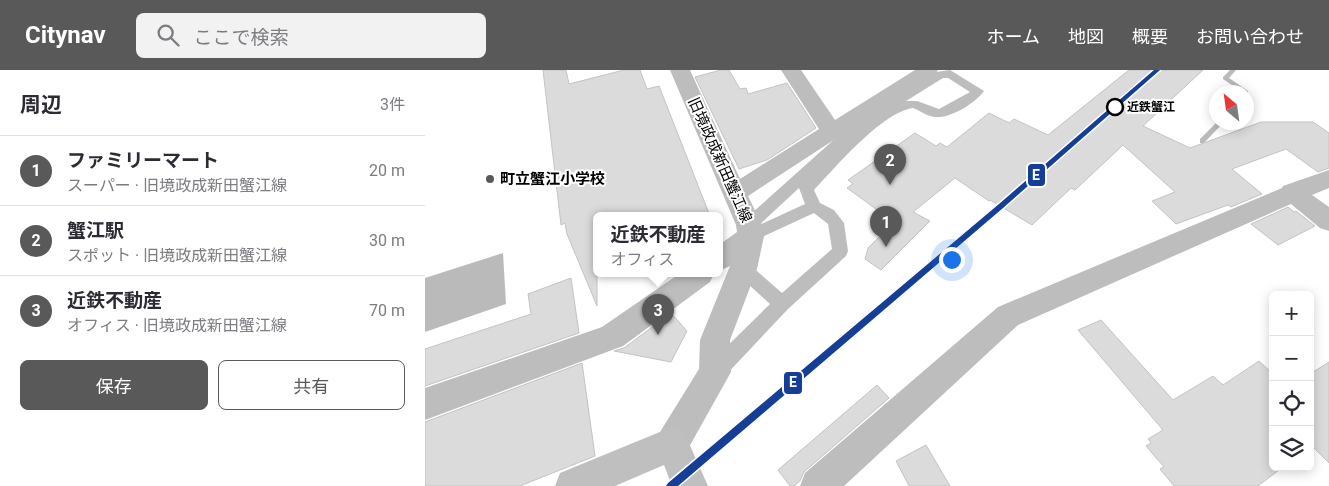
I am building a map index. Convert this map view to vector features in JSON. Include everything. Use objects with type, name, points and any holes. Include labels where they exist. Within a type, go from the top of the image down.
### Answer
[{"type":"main road","points":[[573,486],[672,444],[690,486]]},
{"type":"street","name":"旧境政成新田蟹江線","points":[[681,70],[750,231],[731,264],[715,340],[715,372]]},
{"type":"street","points":[[791,70],[832,132]]},
{"type":"street","points":[[734,194],[928,70]]},
{"type":"street","points":[[818,486],[1008,316],[1292,192],[1329,178]]},
{"type":"street","points":[[1292,192],[1329,221]]},
{"type":"street","points":[[425,404],[612,337],[696,277]]},
{"type":"street","points":[[672,444],[715,372]]},
{"type":"lane","points":[[750,231],[862,122],[939,75],[951,74],[978,91],[941,114],[933,113],[917,104],[900,107],[867,129],[806,189],[814,207]]},
{"type":"lane","points":[[715,372],[782,304],[840,251],[839,231],[835,218],[825,210],[814,207],[750,231]]},
{"type":"lane","points":[[731,264],[782,304]]},
{"type":"shaded area","points":[[503,253],[506,304],[425,332],[425,278]]},
{"type":"building","points":[[543,70],[566,70],[569,84],[624,70],[640,70],[647,89],[659,86],[708,212],[593,212],[593,277],[597,277],[597,306],[567,234],[565,223],[561,225]]},
{"type":"building","points":[[721,70],[729,70],[740,89],[746,88],[748,94],[787,83],[816,128],[767,160],[739,169],[695,77]]},
{"type":"building","points":[[1129,70],[1203,70],[1143,126],[1190,148],[1239,130],[1254,130],[1254,125],[1261,122],[1313,122],[1329,133],[1329,168],[1318,172],[1286,149],[1232,169],[1262,194],[1231,207],[1228,205],[1176,224],[1152,201],[1175,192],[1123,145],[1075,190],[1071,188],[1032,225],[989,201],[955,178],[913,212],[930,221],[881,270],[865,259],[868,248],[894,222],[847,188],[853,184],[848,180],[915,133],[936,146],[940,143],[947,147],[989,113],[1009,123],[1014,119],[1048,135]]},
{"type":"building","points":[[1288,207],[1315,226],[1278,245],[1251,224]]},
{"type":"building","points":[[571,278],[579,333],[425,386],[425,349],[531,314],[528,294]]},
{"type":"building","points":[[671,313],[687,331],[671,362],[614,351],[624,348]]},
{"type":"building","points":[[1101,320],[1173,400],[1213,376],[1223,385],[1259,361],[1269,370],[1269,471],[1278,471],[1258,486],[1174,486],[1160,469],[1164,467],[1146,446],[1151,443],[1148,439],[1163,430],[1078,330]]},
{"type":"building","points":[[1329,362],[1329,463],[1314,448],[1314,371]]},
{"type":"building","points":[[582,363],[595,456],[520,486],[425,486],[425,422]]},
{"type":"building","points":[[877,385],[889,398],[804,472],[800,481],[794,486],[790,486],[778,470]]},
{"type":"building","points":[[926,445],[950,486],[909,486],[896,461]]},
{"type":"waterway","points":[[1233,70],[1225,78],[1236,85]]},
{"type":"waterway","points":[[1202,141],[1213,130]]},
{"type":"transit line","name":"E","points":[[671,486],[1001,206],[1157,70]]},
{"type":"place","name":"近鉄蟹江","points":[[1115,107]]},
{"type":"place","name":"町立蟹江小学校","points":[[490,179]]},
{"type":"place","name":"蟹江駅","points":[[890,185]]},
{"type":"place","name":"ファミリーマート","points":[[886,247]]},
{"type":"place","name":"近鉄不動産","points":[[658,335]]}]
